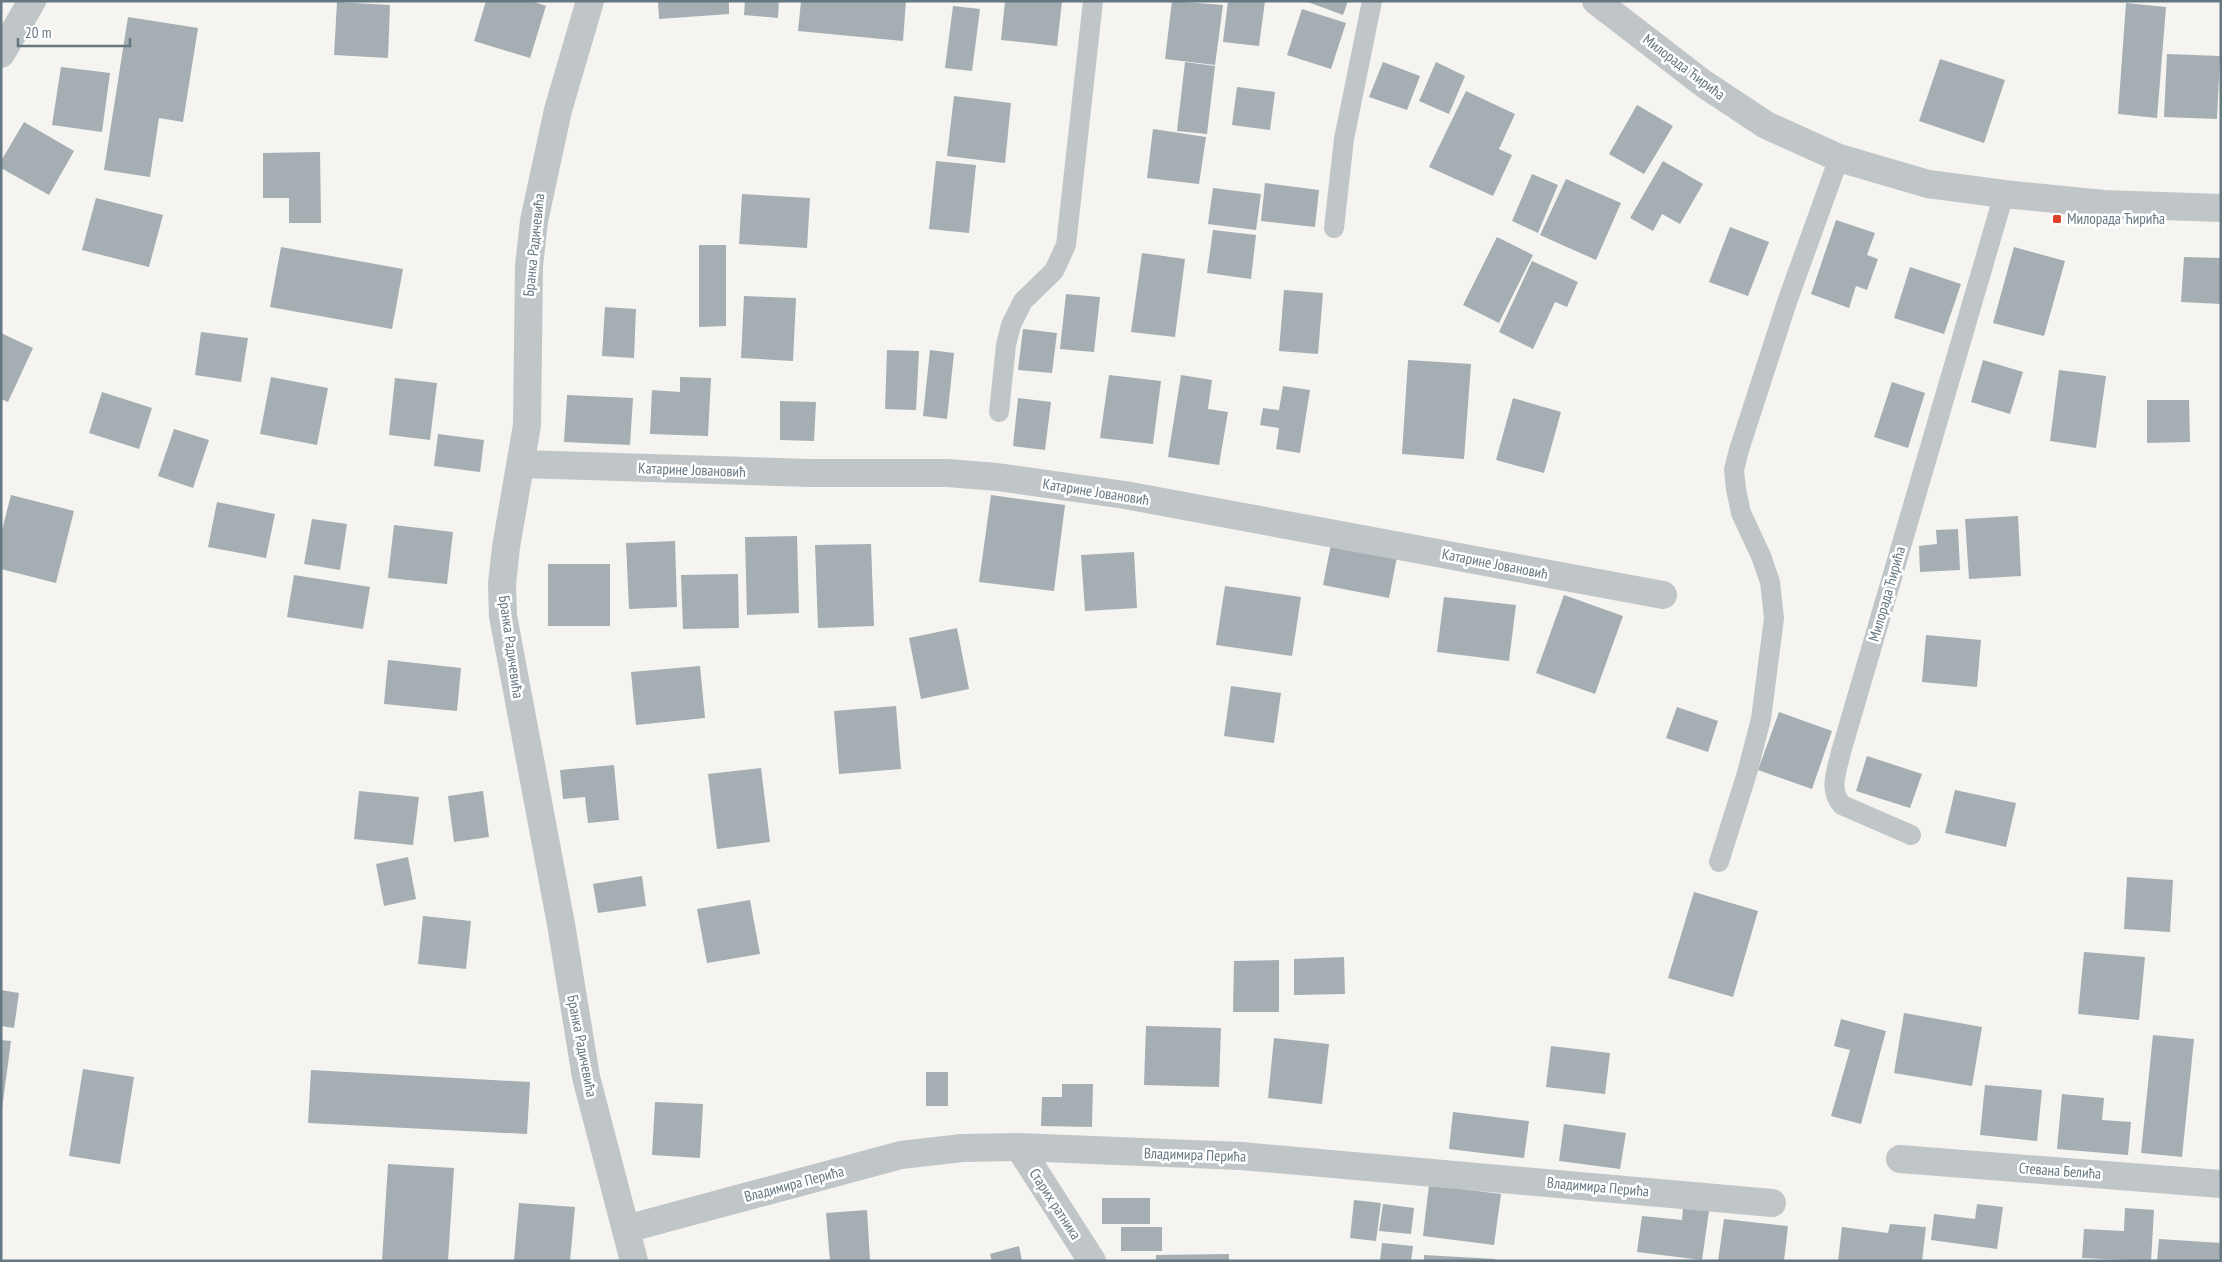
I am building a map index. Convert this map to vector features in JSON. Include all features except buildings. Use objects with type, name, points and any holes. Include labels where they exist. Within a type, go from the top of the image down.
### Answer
[{"type":"street","points":[[1,54],[32,1]]},
{"type":"street","name":"Бранка Радичевића","points":[[590,1],[558,110],[534,222],[529,266],[527,425],[506,547],[502,584],[503,616],[561,924],[586,1077],[634,1261]]},
{"type":"street","name":"Милорада Ћирића","points":[[1596,1],[1704,84],[1766,125],[1839,158],[1928,184],[2004,194],[2104,204],[2221,208]]},
{"type":"street","name":"Катарине Јовановић","points":[[521,464],[810,473],[948,473],[997,477],[1125,495],[1663,595]]},
{"type":"street","name":"Владимира Перића","points":[[626,1229],[901,1155],[962,1148],[1019,1148],[1241,1156],[1772,1204]]},
{"type":"street","name":"Старих ратника","points":[[1019,1148],[1092,1261]]},
{"type":"street","name":"Стевана Белића","points":[[1900,1159],[2221,1184]]},
{"type":"lane","points":[[999,412],[1006,345],[1011,325],[1023,301],[1054,271],[1066,245],[1093,1]]},
{"type":"lane","points":[[1334,228],[1344,140],[1372,1]]},
{"type":"lane","points":[[1719,862],[1747,773],[1761,719],[1774,618],[1770,582],[1761,556],[1741,513],[1734,470],[1787,302],[1839,158]]},
{"type":"lane","name":"Милорада Ћирића","points":[[1911,835],[1842,805],[1835,796],[1834,788],[1841,752],[2004,194]]},
{"type":"place","name":"Милорада Ћирића","points":[[2057,219]]}]
